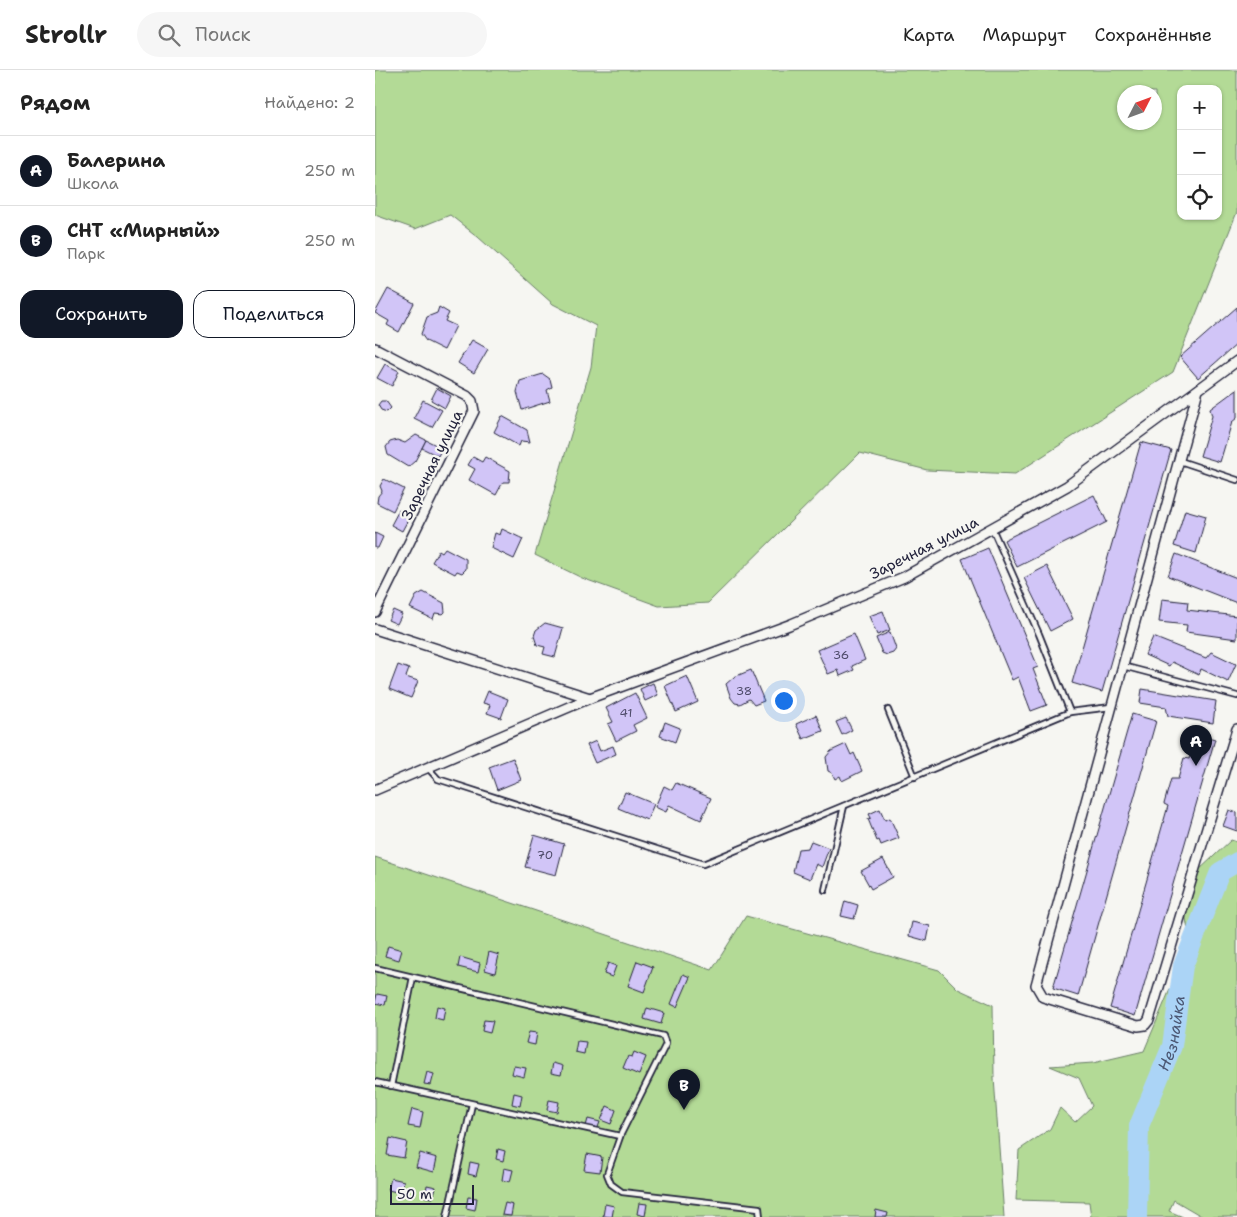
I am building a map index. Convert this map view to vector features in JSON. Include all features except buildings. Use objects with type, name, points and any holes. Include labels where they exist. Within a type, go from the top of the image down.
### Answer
[{"type":"street","name":"Заречная улица","points":[[375,348],[467,396],[472,401],[474,412],[375,612]]},
{"type":"street","name":"Заречная улица","points":[[375,790],[590,698],[798,622],[904,577],[1067,486],[1237,361]]},
{"type":"street","points":[[1198,390],[1036,985],[1043,997],[1138,1026],[1145,1025],[1149,1020],[1237,729]]},
{"type":"street","points":[[375,629],[590,698]]},
{"type":"lane","points":[[1180,461],[1237,480]]},
{"type":"lane","points":[[992,528],[1039,634],[1070,712]]},
{"type":"lane","points":[[1123,666],[1237,696]]},
{"type":"lane","points":[[429,768],[438,779],[703,864],[1070,712],[1112,707]]},
{"type":"lane","points":[[888,710],[915,777]]},
{"type":"lane","points":[[825,890],[844,806]]},
{"type":"lane","points":[[375,968],[663,1036],[666,1044],[620,1136],[607,1174],[611,1184],[622,1192],[759,1208],[761,1217]]},
{"type":"lane","points":[[391,1086],[413,977]]},
{"type":"lane","points":[[375,1082],[620,1136]]},
{"type":"lane","points":[[447,1217],[472,1104]]},
{"type":"green space","points":[[375,70],[1237,70],[1237,212],[1173,372],[1015,474],[927,470],[860,453],[708,603],[659,606],[582,578],[535,555],[591,367],[596,326],[553,304],[478,237],[450,215],[415,229],[375,215]]},
{"type":"green space","points":[[1231,840],[1237,842],[1237,1217],[1203,1217],[1174,1200],[1169,1211],[1183,1217],[1091,1217],[1089,1202],[1016,1200],[1019,1150],[1050,1129],[1060,1108],[1075,1122],[1092,1106],[1079,1078],[1050,1066],[1093,1063],[1144,1051],[1190,942],[1184,907],[1197,872]]},
{"type":"green space","points":[[375,857],[712,970],[746,916],[939,970],[958,989],[993,1005],[994,1078],[1004,1217],[375,1217]]},
{"type":"waterway","name":"Незнайка","points":[[1137,1217],[1139,1126],[1172,1046],[1183,966],[1220,872],[1237,862]]},
{"type":"place","name":"Балерина","points":[[1196,766]]},
{"type":"place","name":"СНТ «Мирный»","points":[[684,1110]]}]
